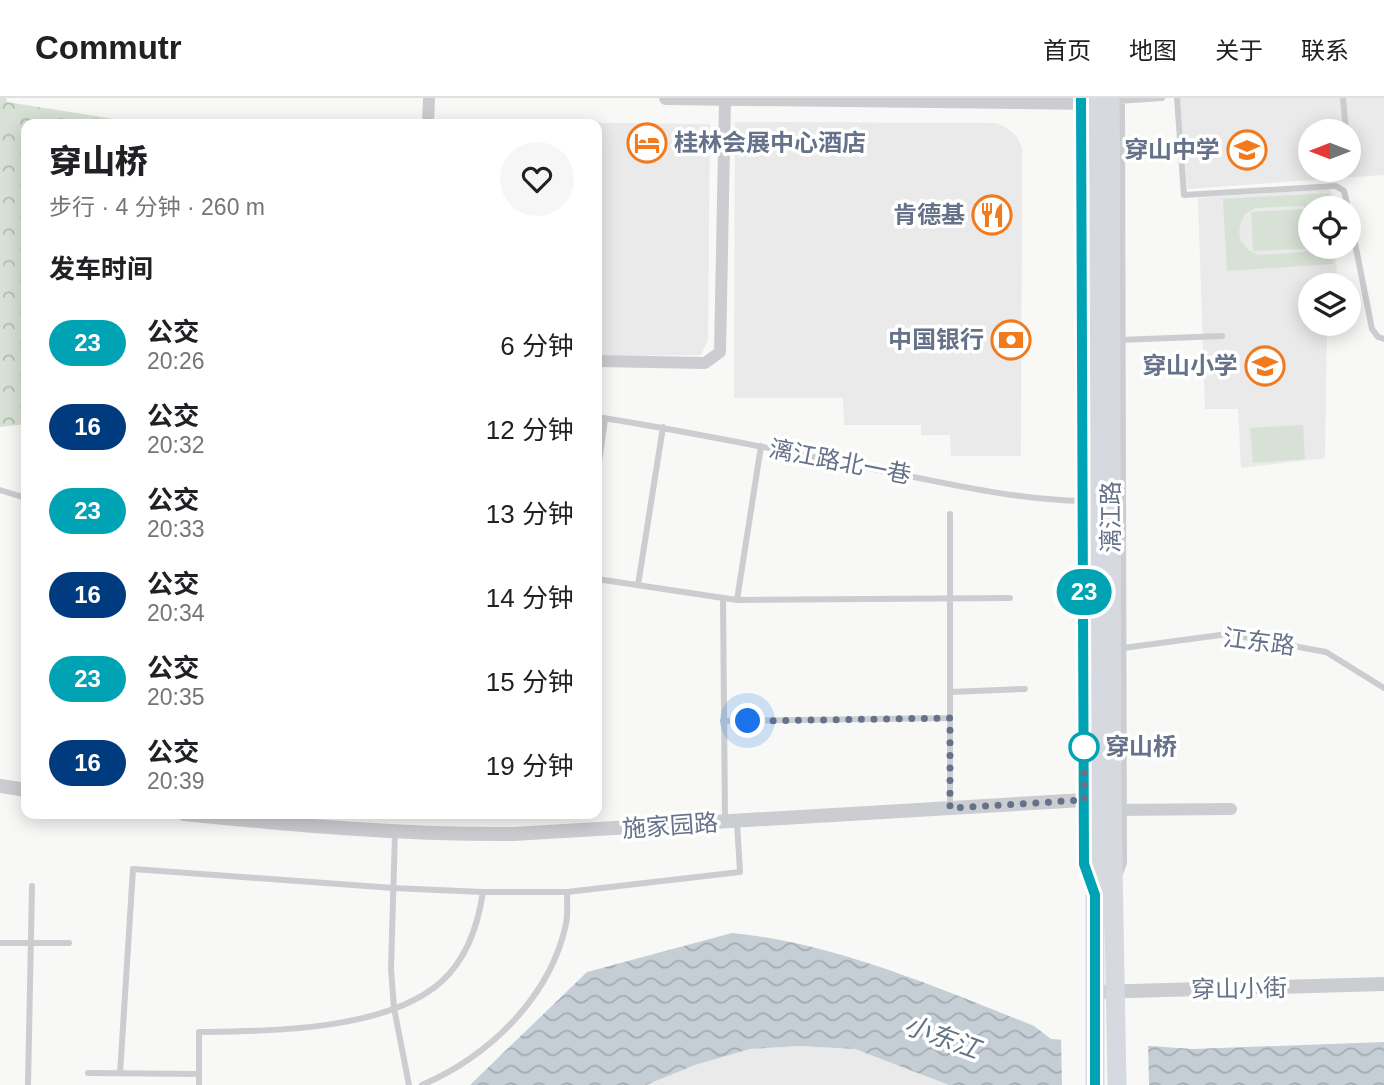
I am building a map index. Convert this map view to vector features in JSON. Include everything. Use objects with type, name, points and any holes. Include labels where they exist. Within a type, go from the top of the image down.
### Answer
[{"type":"highway","name":"漓江路","points":[[1096,1085],[1095,992],[1104,896],[1102,100]]},
{"type":"highway","name":"漓江路","points":[[1104,896],[1115,992],[1116,1085]]},
{"type":"street","points":[[428,119],[429,98]]},
{"type":"street","points":[[666,98],[1102,100]]},
{"type":"street","points":[[602,361],[705,363],[720,352],[725,99]]},
{"type":"street","points":[[0,786],[21,789]]},
{"type":"street","points":[[1104,806],[1231,809]]},
{"type":"street","name":"施家园路","points":[[243,819],[395,832],[514,834],[950,808],[1104,806]]},
{"type":"street","name":"穿山小街","points":[[1095,992],[1384,984]]},
{"type":"lane","points":[[1104,896],[1084,864],[1104,806],[1124,648],[1103,341],[1102,100],[1162,98]]},
{"type":"lane","points":[[1177,98],[1184,195],[1336,186],[1344,191],[1345,196]]},
{"type":"lane","points":[[1343,98],[1345,119]]},
{"type":"lane","points":[[1358,259],[1372,329],[1378,337],[1384,339]]},
{"type":"lane","points":[[1103,341],[1222,336]]},
{"type":"lane","points":[[1103,341],[1083,501],[1104,806]]},
{"type":"lane","name":"漓江路北一巷","points":[[602,418],[663,427],[945,483],[1052,500],[1083,501]]},
{"type":"lane","points":[[602,441],[605,419]]},
{"type":"lane","points":[[638,585],[663,427]]},
{"type":"lane","points":[[737,600],[761,446]]},
{"type":"lane","points":[[0,490],[21,496]]},
{"type":"lane","points":[[950,514],[950,808]]},
{"type":"lane","points":[[602,580],[737,600],[1010,598]]},
{"type":"lane","points":[[120,1074],[133,869],[483,892],[567,892],[740,872],[731,822],[723,721],[723,598]]},
{"type":"lane","name":"江东路","points":[[1124,648],[1228,634],[1326,652],[1384,688]]},
{"type":"lane","points":[[950,692],[1025,689]]},
{"type":"lane","points":[[723,721],[950,718]]},
{"type":"lane","points":[[395,832],[391,969],[394,1008],[409,1085]]},
{"type":"lane","points":[[28,1085],[32,886]]},
{"type":"lane","points":[[199,1085],[199,1032],[320,1025],[394,1008],[421,997],[442,981],[471,940],[480,915],[483,892]]},
{"type":"lane","points":[[422,1085],[475,1055],[494,1040],[532,999],[558,949],[566,922],[567,892]]},
{"type":"lane","points":[[0,943],[69,943]]},
{"type":"lane","points":[[88,1073],[199,1074]]},
{"type":"shaded area","name":"穿山中学","points":[[1180,98],[1384,98],[1384,175],[1362,177],[1362,119],[1298,119],[1298,181],[1187,189]]},
{"type":"shaded area","points":[[735,122],[996,123],[1017,137],[1022,148],[1021,456],[951,456],[950,435],[921,435],[921,425],[844,425],[843,398],[734,398]]},
{"type":"shaded area","points":[[602,123],[710,124],[708,340],[701,355],[602,356]]},
{"type":"shaded area","name":"穿山小学","points":[[1327,189],[1332,192],[1332,196],[1298,196],[1298,259],[1336,259],[1337,273],[1298,273],[1298,336],[1327,336],[1325,458],[1241,468],[1238,409],[1205,409],[1198,198]]},
{"type":"shaded area","points":[[799,1046],[855,1049],[949,1085],[646,1085],[695,1065],[750,1049]]},
{"type":"green space","points":[[0,98],[6,98],[7,102],[114,119],[21,119],[21,425],[0,427]]},
{"type":"green space","points":[[1329,193],[1329,196],[1298,196],[1298,206],[1255,208],[1245,214],[1239,232],[1241,241],[1248,250],[1259,255],[1298,252],[1298,259],[1333,259],[1333,264],[1227,271],[1223,199]]},
{"type":"green space","points":[[1298,209],[1298,249],[1253,251],[1251,212]]},
{"type":"green space","points":[[1303,425],[1305,459],[1253,463],[1250,428]]},
{"type":"water","name":"小东江","points":[[732,933],[809,946],[886,969],[1034,1026],[1051,1039],[1193,1049],[1384,1042],[1384,1085],[949,1085],[855,1049],[799,1046],[750,1049],[695,1065],[646,1085],[470,1085],[587,972]]},
{"type":"pier","points":[[1061,1036],[1148,1042],[1149,1085],[1062,1085]]},
{"type":"bus line","name":"23","points":[[1081,98],[1084,864],[1095,895],[1095,1085]]},
{"type":"place","name":"桂林会展中心酒店","points":[[647,143]]},
{"type":"place","name":"穿山中学","points":[[1247,150]]},
{"type":"place","name":"肯德基","points":[[992,215]]},
{"type":"place","name":"中国银行","points":[[1011,340]]},
{"type":"place","name":"穿山小学","points":[[1265,366]]},
{"type":"place","name":"穿山桥","points":[[1084,747]]},
{"type":"route","points":[[748,721],[950,718],[950,808],[1084,800],[1084,747]]}]
